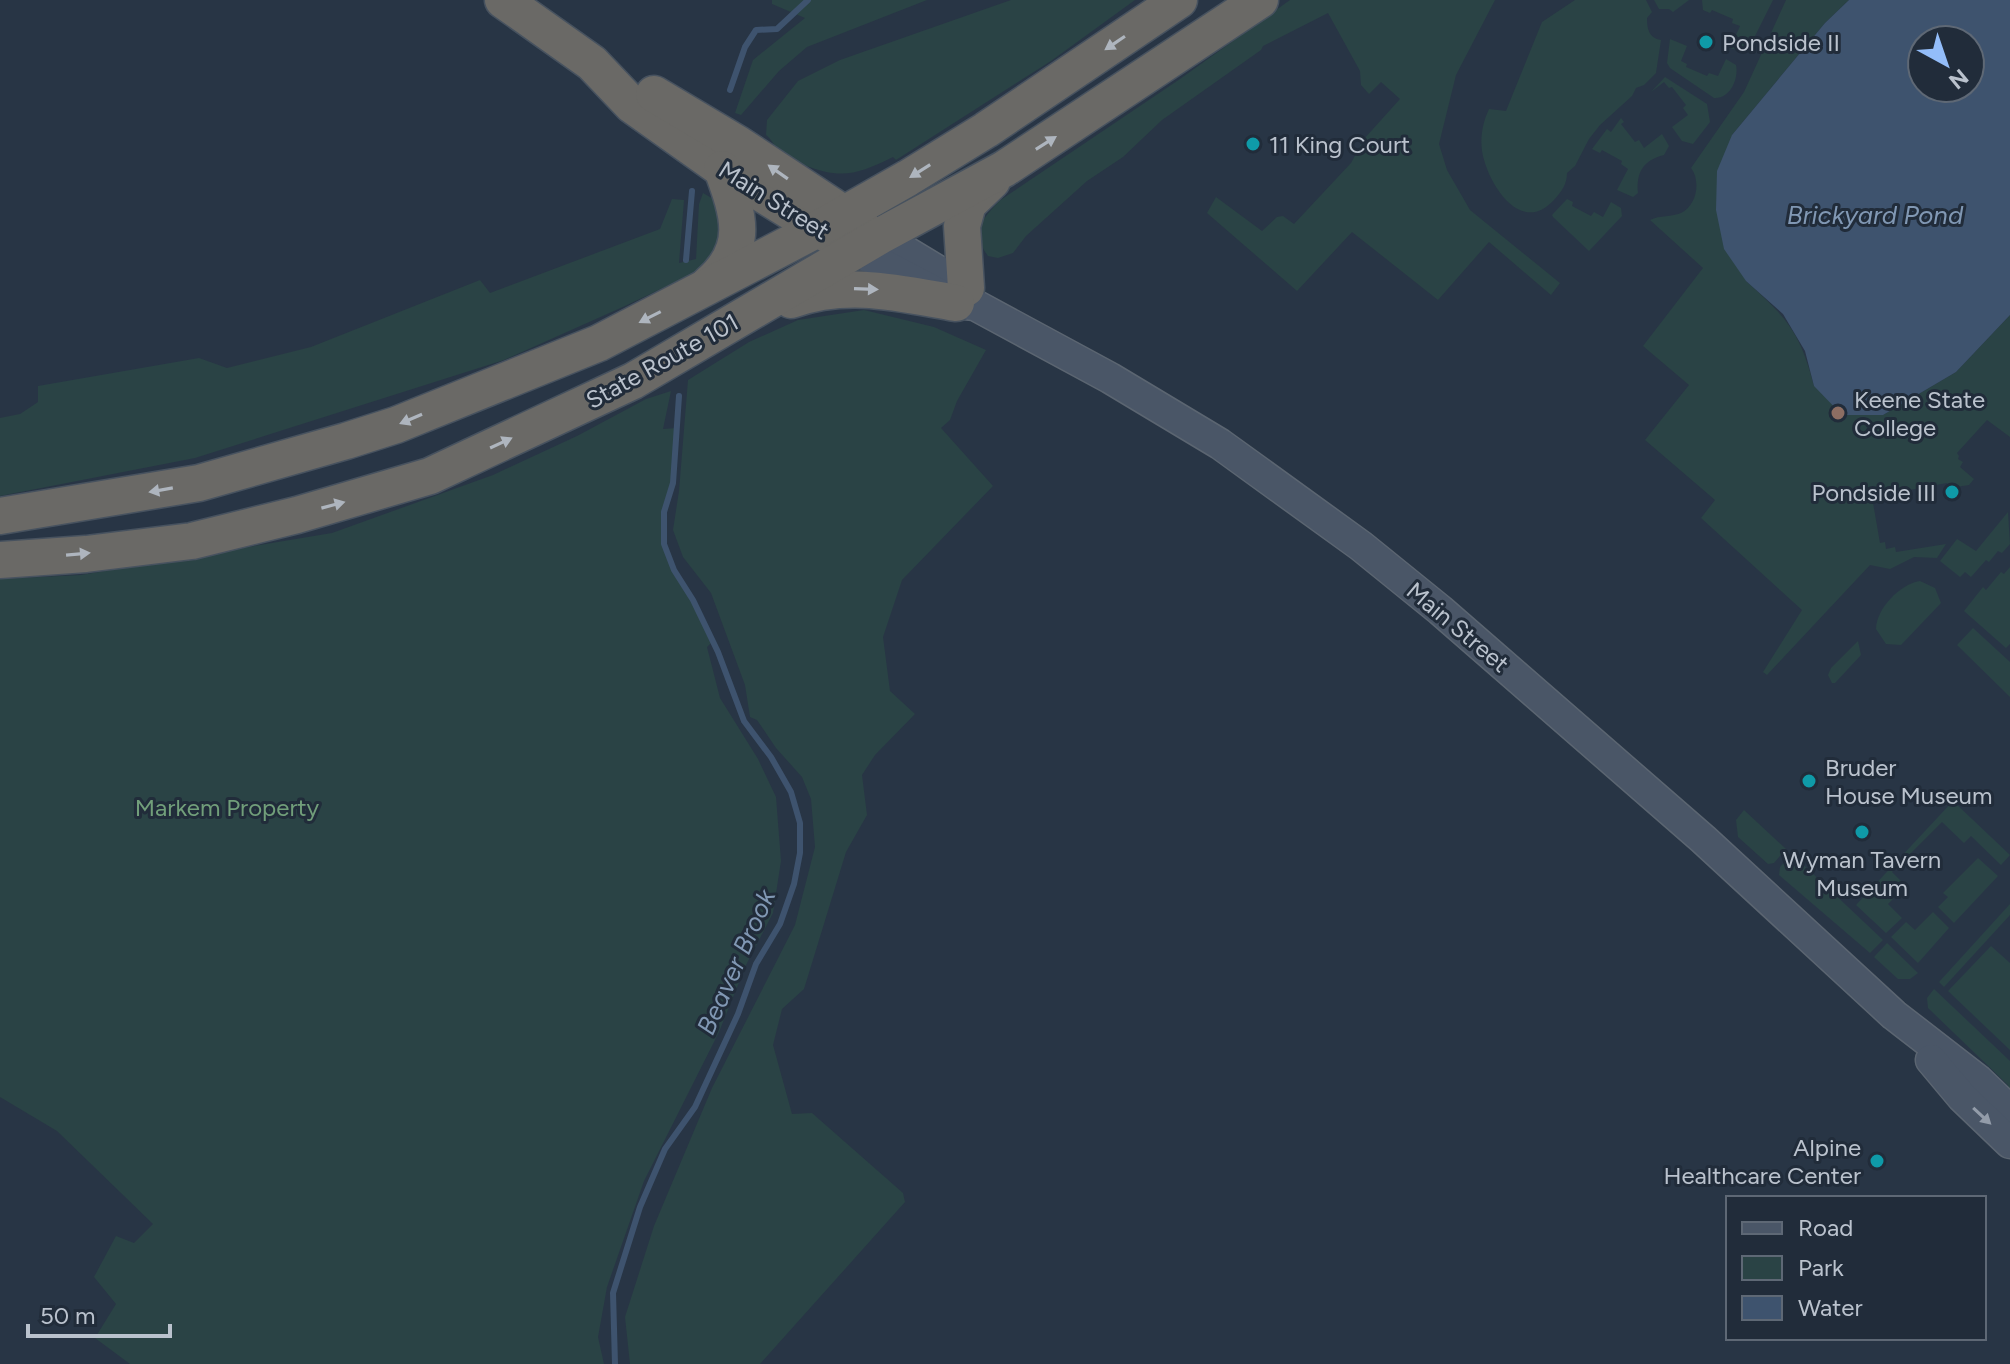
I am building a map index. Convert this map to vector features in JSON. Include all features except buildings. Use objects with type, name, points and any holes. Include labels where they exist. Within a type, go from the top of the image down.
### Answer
[{"type":"highway","name":"Main Street","points":[[503,0],[592,63],[641,86],[738,144],[831,222]]},
{"type":"highway","name":"State Route 101","points":[[0,516],[199,483],[346,441],[396,425],[599,343],[831,222],[986,130],[1179,0]]},
{"type":"highway","name":"State Route 101","points":[[0,560],[86,554],[192,541],[337,504],[430,476],[633,381],[868,243],[1004,169],[1260,0]]},
{"type":"highway","name":"Main Street","points":[[592,63],[632,105],[722,169],[868,243]]},
{"type":"highway","points":[[693,295],[713,281],[728,259],[739,233],[736,206],[722,169]]},
{"type":"highway","points":[[737,319],[816,291],[868,288],[966,299],[962,226],[968,204],[1004,169]]},
{"type":"main road","name":"Main Street","points":[[868,243],[1110,378],[1220,444],[1361,546],[1440,610],[1703,839],[1894,1015],[1978,1080],[2010,1111]]},
{"type":"main road","name":"Main Street","points":[[1894,1015],[1962,1097],[2010,1143]]},
{"type":"green space","points":[[772,0],[927,0],[807,47],[779,71],[741,115],[735,113],[753,60],[805,18],[772,4]]},
{"type":"green space","points":[[1011,0],[1135,0],[1051,61],[896,160],[893,157],[850,173],[817,170],[786,156],[766,135],[767,120],[798,81],[840,60]]},
{"type":"green space","points":[[1290,0],[1495,0],[1456,75],[1439,144],[1447,170],[1470,210],[1560,283],[1551,295],[1489,242],[1438,300],[1352,232],[1297,291],[1207,213],[1216,197],[1262,231],[1277,217],[1283,216],[1294,224],[1351,163],[1364,139],[1400,99],[1381,82],[1369,94],[1361,85],[1360,71],[1328,13],[1263,46],[1162,120],[1123,157],[1087,181],[1026,236],[1013,253],[998,258],[988,256],[980,240],[980,227],[999,201],[1180,79]]},
{"type":"green space","points":[[1575,0],[1646,0],[1652,12],[1647,18],[1648,29],[1651,35],[1661,40],[1656,73],[1636,88],[1632,96],[1600,125],[1575,166],[1567,173],[1564,187],[1554,200],[1541,210],[1529,212],[1507,201],[1491,177],[1482,151],[1484,124],[1489,109],[1506,111],[1542,22]]},
{"type":"green space","points":[[1654,0],[1689,0],[1673,12],[1659,9]]},
{"type":"green space","points":[[1702,0],[1773,0],[1749,48],[1742,52],[1730,48],[1740,26],[1732,23],[1733,19],[1712,10],[1710,13],[1703,10]]},
{"type":"green space","points":[[1786,0],[1849,0],[1825,23],[1732,135],[1746,281],[1790,327],[1803,352],[1814,386],[1883,415],[1956,372],[2010,315],[2010,437],[1987,420],[1957,453],[1958,459],[1963,462],[1960,467],[1974,479],[1969,485],[1949,488],[1947,483],[1872,497],[1880,543],[1885,542],[1886,549],[1895,547],[1896,552],[1946,544],[1937,558],[1914,557],[1890,569],[1870,565],[1767,675],[1763,672],[1802,610],[1701,518],[1715,500],[1645,440],[1689,385],[1643,346],[1703,268],[1650,220],[1681,213],[1691,204],[1696,192],[1696,179],[1691,168],[1744,92]]},
{"type":"green space","points":[[1670,39],[1687,46],[1681,61],[1687,64],[1686,67],[1707,76],[1709,73],[1718,76],[1726,59],[1736,65],[1735,82],[1729,92],[1714,98],[1670,68],[1667,63]]},
{"type":"green space","points":[[1665,77],[1707,104],[1710,122],[1693,144],[1682,141],[1672,127],[1688,115],[1683,108],[1686,105],[1672,87],[1669,88],[1664,82],[1651,92]]},
{"type":"green space","points":[[1621,118],[1624,122],[1621,124],[1644,148],[1662,134],[1669,146],[1664,155],[1642,168],[1638,193],[1633,197],[1617,190],[1628,169],[1621,164],[1622,161],[1602,150],[1600,153],[1592,149],[1607,129],[1611,132]]},
{"type":"green space","points":[[703,193],[715,200],[727,216],[709,266],[504,360],[195,458],[0,496],[0,418],[20,414],[38,402],[38,386],[199,358],[227,368],[311,347],[480,280],[490,293],[660,229],[672,199],[684,200],[679,263],[696,259],[699,204]]},
{"type":"green space","points":[[1567,199],[1573,202],[1572,206],[1591,216],[1594,212],[1603,217],[1611,202],[1621,208],[1622,216],[1589,251],[1552,215]]},
{"type":"green space","points":[[864,310],[934,327],[986,350],[957,401],[950,420],[941,428],[993,486],[902,580],[883,637],[890,691],[915,714],[875,755],[862,775],[867,815],[846,852],[804,989],[782,1009],[773,1045],[792,1114],[812,1113],[903,1193],[905,1202],[760,1364],[630,1364],[625,1317],[654,1226],[712,1088],[795,925],[815,847],[811,799],[802,777],[776,748],[757,720],[750,717],[745,685],[711,593],[683,557],[673,530],[688,380],[749,342],[798,320]]},
{"type":"green space","name":"Markem Property","points":[[671,391],[663,429],[677,428],[673,483],[664,512],[664,544],[674,570],[713,641],[707,647],[720,698],[758,759],[776,797],[781,861],[773,913],[746,965],[719,1032],[644,1181],[607,1287],[598,1337],[604,1364],[130,1364],[95,1338],[116,1304],[94,1277],[116,1236],[134,1243],[153,1224],[57,1131],[0,1097],[0,579],[81,575],[332,533],[493,475],[577,436],[646,399]]},
{"type":"green space","points":[[2008,512],[2010,544],[2002,553],[1998,551],[1989,562],[1986,560],[1971,577],[1965,572],[1960,577],[1940,561],[1957,539],[1976,551]]},
{"type":"green space","points":[[2010,567],[2010,644],[2006,648],[1964,611],[1983,587],[1986,590],[2001,572],[2004,574]]},
{"type":"green space","points":[[1920,581],[1935,588],[1941,603],[1901,645],[1886,644],[1876,629],[1880,613],[1897,592]]},
{"type":"green space","points":[[1973,628],[2010,662],[2010,697],[1957,645]]},
{"type":"green space","points":[[1858,641],[1861,655],[1832,683],[1828,675],[1831,668]]},
{"type":"green space","points":[[1953,801],[2010,855],[2001,865],[1971,836],[1964,843],[1942,822],[1892,872],[1906,886],[1888,904],[1902,918],[1886,933],[1856,905]]},
{"type":"green space","points":[[1744,810],[1786,849],[1774,863],[1768,864],[1738,837],[1736,820]]},
{"type":"green space","points":[[1792,854],[1883,940],[1870,953],[1779,875],[1780,867]]},
{"type":"green space","points":[[1978,858],[1998,876],[1954,923],[1938,907],[1948,897],[1943,893]]},
{"type":"green space","points":[[2010,904],[2010,915],[1944,987],[1939,982]]},
{"type":"green space","points":[[1933,912],[1949,928],[1918,963],[1891,937],[1906,922],[1915,930]]},
{"type":"green space","points":[[1887,943],[1918,973],[1910,979],[1898,979],[1874,957]]},
{"type":"green space","points":[[1991,946],[2010,963],[2010,1050],[1948,991]]},
{"type":"green space","points":[[1934,989],[2010,1061],[2010,1095],[2008,1085],[1928,1008],[1927,998]]},
{"type":"water","name":"Brickyard Pond","points":[[1849,0],[2010,0],[2010,315],[1956,372],[1883,415],[1842,415],[1814,386],[1805,351],[1783,314],[1746,281],[1724,249],[1716,210],[1717,171],[1732,135],[1825,23]]},
{"type":"waterway","name":"Beaver Brook","points":[[730,90],[745,47],[756,30],[777,29],[808,0]]},
{"type":"waterway","name":"Beaver Brook","points":[[686,260],[692,191]]},
{"type":"waterway","name":"Beaver Brook","points":[[615,1364],[613,1293],[640,1207],[665,1149],[695,1107],[738,1014],[756,964],[780,924],[794,884],[800,853],[800,823],[791,792],[771,757],[744,721],[718,652],[693,600],[674,570],[664,544],[664,512],[673,483],[679,396]]},
{"type":"place","name":"Pondside II","points":[[1706,42]]},
{"type":"place","name":"11 King Court","points":[[1253,144]]},
{"type":"place","name":"Keene State College","points":[[1838,413]]},
{"type":"place","name":"Pondside III","points":[[1952,492]]},
{"type":"place","name":"Bruder House Museum","points":[[1809,781]]},
{"type":"place","name":"Wyman Tavern Museum","points":[[1862,832]]},
{"type":"place","name":"Alpine Healthcare Center","points":[[1877,1161]]}]
